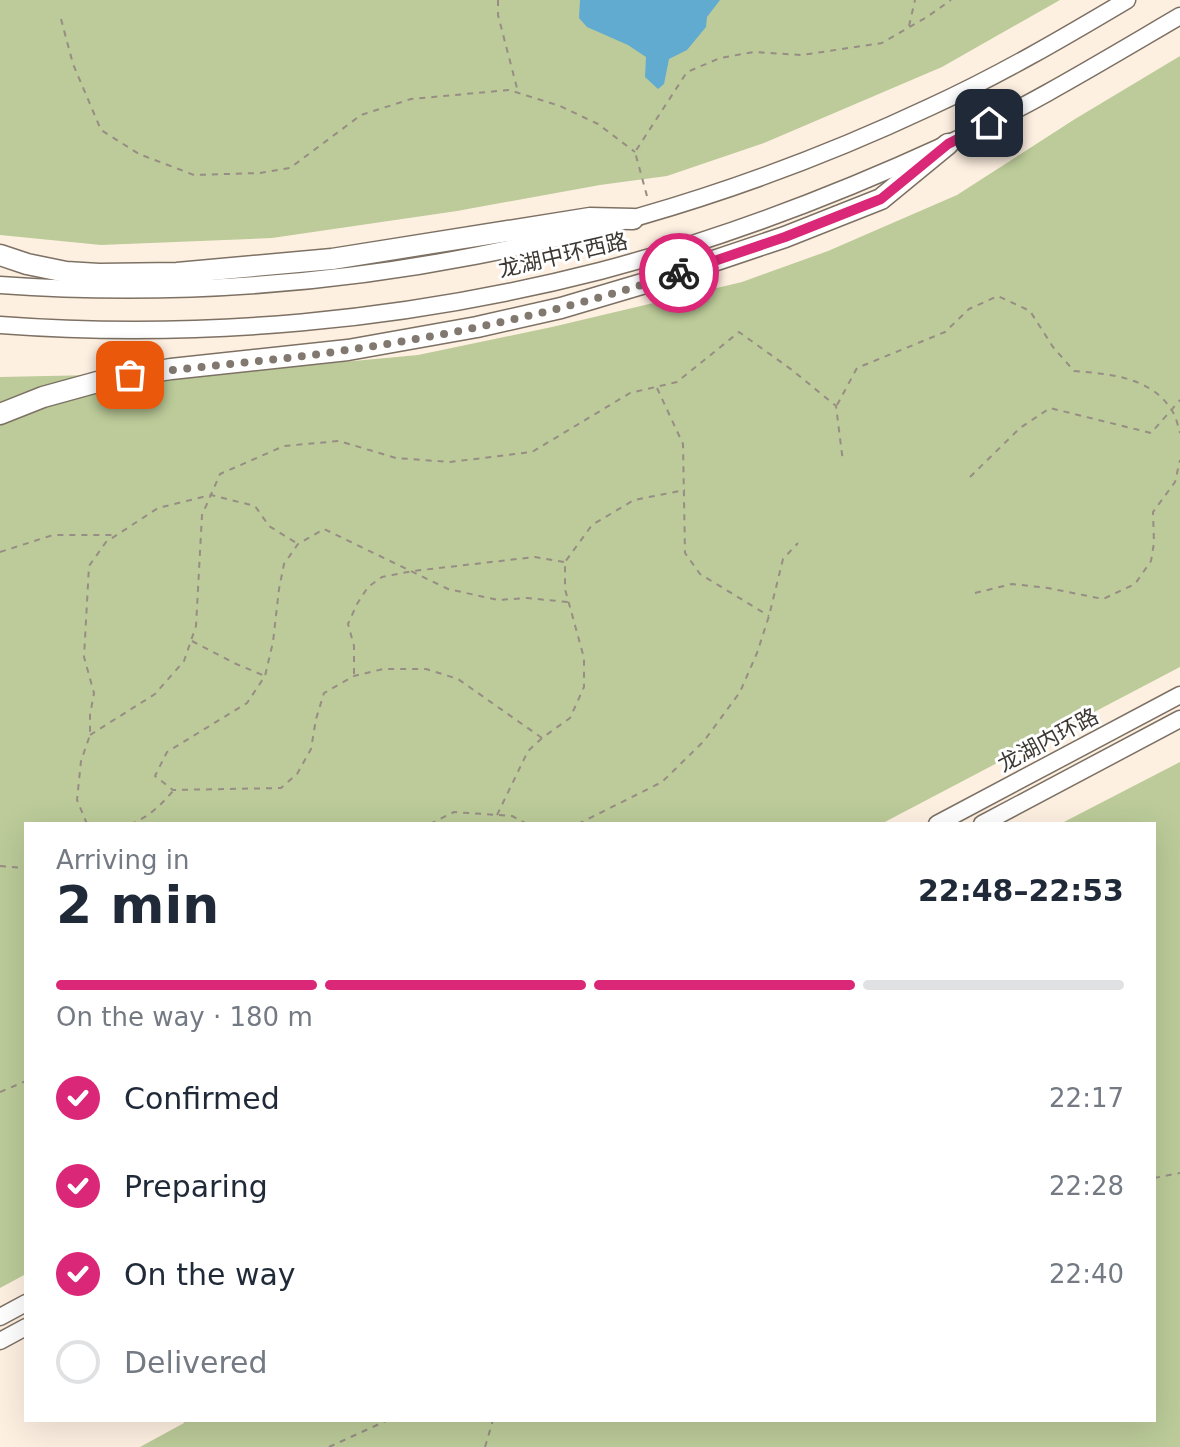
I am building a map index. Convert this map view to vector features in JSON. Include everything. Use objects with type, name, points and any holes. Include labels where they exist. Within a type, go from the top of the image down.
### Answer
[{"type":"highway","points":[[0,414],[93,382],[130,375],[348,350],[465,330],[561,308],[785,237],[881,199],[948,144]]},
{"type":"highway","points":[[0,255],[66,272],[177,273],[332,259],[590,218],[643,216]]},
{"type":"main road","name":"龙湖中环西路","points":[[0,285],[190,289],[256,285],[395,271],[545,243],[643,216],[829,152],[1025,59],[1127,0]]},
{"type":"main road","name":"龙湖中环西路","points":[[0,325],[143,330],[259,325],[401,311],[604,270],[786,212],[844,190],[948,144],[1044,95],[1180,16]]},
{"type":"main road","name":"龙湖内环路","points":[[941,822],[1180,695]]},
{"type":"main road","name":"龙湖内环路","points":[[986,822],[1180,719]]},
{"type":"main road","points":[[0,1317],[24,1304]]},
{"type":"main road","points":[[0,1341],[24,1328]]},
{"type":"path","points":[[498,0],[498,15],[519,93]]},
{"type":"path","points":[[909,28],[915,0]]},
{"type":"path","points":[[643,216],[635,152],[687,72],[720,58],[754,52],[802,55],[882,43],[951,0]]},
{"type":"path","points":[[61,19],[83,93],[101,130],[139,154],[194,175],[260,173],[290,168],[361,115],[411,99],[509,90],[560,106],[598,124],[635,152]]},
{"type":"path","points":[[843,462],[836,406],[857,368],[945,332],[969,309],[998,296],[1030,311],[1053,347],[1074,371],[1110,374],[1148,386],[1172,410],[1180,433]]},
{"type":"path","points":[[90,735],[155,694],[184,661],[196,626],[202,515],[220,474],[284,446],[339,441],[396,458],[450,462],[532,452],[630,393],[677,382],[739,332],[836,406]]},
{"type":"path","points":[[657,386],[683,444],[685,553],[700,574],[769,616]]},
{"type":"path","points":[[970,477],[1020,428],[1050,408],[1151,433],[1180,400]]},
{"type":"path","points":[[975,593],[1012,584],[1103,599],[1135,584],[1151,561],[1153,512],[1175,482],[1180,460]]},
{"type":"path","points":[[497,815],[528,751],[570,718],[584,687],[584,658],[565,589],[565,562],[592,525],[634,500],[685,490]]},
{"type":"path","points":[[86,822],[77,800],[81,761],[90,735],[94,693],[84,657],[89,566],[106,542],[158,508],[211,495],[255,506],[269,526],[298,544]]},
{"type":"path","points":[[542,738],[458,679],[426,669],[383,669],[354,676],[324,693],[311,749],[297,774],[281,788],[173,790],[155,776],[167,752],[247,703],[265,676],[284,564],[298,544],[324,529],[448,589],[498,600],[527,598],[568,602]]},
{"type":"path","points":[[0,552],[53,535],[116,535]]},
{"type":"path","points":[[582,822],[662,782],[704,741],[740,692],[769,616],[783,559],[798,543]]},
{"type":"path","points":[[354,676],[354,646],[348,624],[368,587],[382,577],[535,557],[565,562]]},
{"type":"path","points":[[191,641],[265,676]]},
{"type":"path","points":[[135,822],[160,807],[173,790]]},
{"type":"path","points":[[434,822],[454,812],[512,816],[523,822]]},
{"type":"path","points":[[0,866],[24,868]]},
{"type":"path","points":[[0,1092],[24,1082]]},
{"type":"path","points":[[1156,1178],[1180,1173]]},
{"type":"path","points":[[329,1447],[384,1422]]},
{"type":"path","points":[[485,1447],[492,1422]]},
{"type":"green space","points":[[0,0],[1060,0],[942,67],[764,143],[667,176],[272,238],[101,245],[0,235]]},
{"type":"green space","points":[[1180,56],[1180,667],[885,822],[24,822],[24,1275],[0,1288],[0,377],[235,372],[418,355],[742,282],[828,251],[957,195]]},
{"type":"green space","points":[[1180,762],[1180,1447],[140,1447],[184,1422],[1156,1422],[1156,822],[1064,822]]},
{"type":"water","points":[[580,0],[720,0],[707,17],[706,27],[687,50],[669,59],[664,84],[658,89],[645,77],[646,57],[628,45],[587,27],[579,18]]},
{"type":"way so far","points":[[130,375],[283,359],[429,337],[561,308],[679,273]]},
{"type":"route","points":[[679,273],[785,237],[881,199],[948,144],[989,123]]}]
